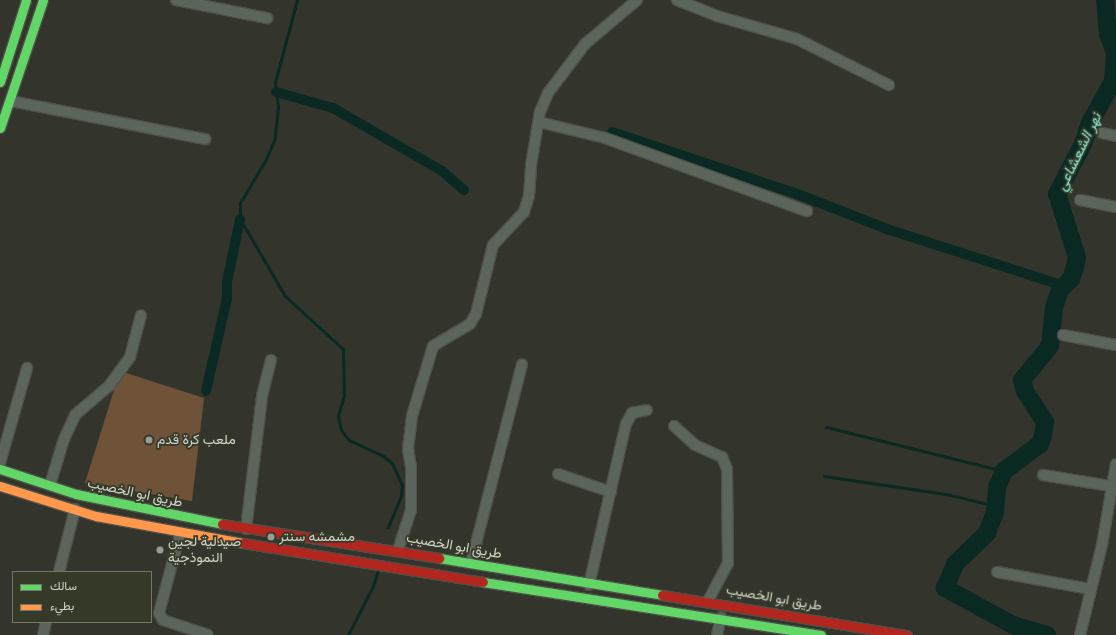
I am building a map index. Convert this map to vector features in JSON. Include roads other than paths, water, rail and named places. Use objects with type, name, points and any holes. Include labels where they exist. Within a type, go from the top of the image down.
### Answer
[{"type":"main road","points":[[0,82],[26,0]]},
{"type":"main road","points":[[0,128],[11,101],[43,0]]},
{"type":"main road","name":"طريق ابو الخصيب","points":[[0,469],[50,485],[145,511],[246,529],[398,550],[589,585],[708,601],[901,635]]},
{"type":"main road","name":"طريق ابو الخصيب","points":[[0,486],[75,510],[180,534],[721,618],[821,635]]},
{"type":"main road","points":[[140,526],[145,511]]},
{"type":"street","points":[[176,0],[267,18]]},
{"type":"street","points":[[398,550],[411,510],[411,467],[408,449],[412,416],[433,346],[462,330],[476,314],[493,245],[524,212],[529,196],[531,165],[539,122],[548,93],[585,44],[637,0]]},
{"type":"street","points":[[677,0],[717,16],[797,39],[889,85]]},
{"type":"street","points":[[11,101],[205,139]]},
{"type":"street","points":[[539,122],[606,138],[807,211]]},
{"type":"street","points":[[1102,133],[1116,136]]},
{"type":"street","points":[[1080,200],[1116,207]]},
{"type":"street","points":[[50,485],[64,439],[76,415],[109,386],[130,357],[141,314]]},
{"type":"street","points":[[1064,335],[1116,345]]},
{"type":"street","points":[[246,529],[262,396],[270,360]]},
{"type":"street","points":[[472,563],[522,364]]},
{"type":"street","points":[[0,463],[27,368]]},
{"type":"street","points":[[589,585],[626,424],[632,413],[647,410]]},
{"type":"street","points":[[674,426],[695,445],[722,457],[727,469],[728,563],[708,601]]},
{"type":"street","points":[[1080,635],[1116,464]]},
{"type":"street","points":[[558,474],[611,492]]},
{"type":"street","points":[[1044,475],[1111,486]]},
{"type":"street","points":[[59,571],[75,510]]},
{"type":"street","points":[[180,534],[159,612],[163,620],[208,635]]},
{"type":"street","points":[[997,572],[1090,589]]},
{"type":"street","points":[[717,635],[721,618]]},
{"type":"street","points":[[43,635],[46,623]]},
{"type":"waterway","points":[[297,0],[275,82],[278,107],[275,138],[265,161],[240,203],[240,219],[285,296],[343,349],[344,395],[338,416],[341,430],[349,440],[383,456],[392,463],[402,485],[401,496],[388,527]]},
{"type":"waterway","name":"نهر الشعشاعي","points":[[1047,635],[1015,626],[945,588],[955,564],[987,533],[995,512],[997,487],[1004,471],[1040,444],[1043,435],[1045,422],[1025,391],[1022,380],[1050,346],[1054,308],[1060,290],[1071,279],[1075,267],[1077,257],[1057,194],[1083,144],[1090,123],[1113,81],[1115,53],[1108,34],[1105,0]]},
{"type":"waterway","points":[[276,92],[333,108],[442,171],[464,190]]},
{"type":"waterway","points":[[612,132],[800,195],[890,230],[1064,286]]},
{"type":"waterway","points":[[206,391],[227,298],[227,282],[240,219]]},
{"type":"waterway","points":[[826,427],[1004,471]]},
{"type":"waterway","points":[[824,476],[946,494],[996,506]]},
{"type":"waterway","points":[[348,635],[373,586],[378,570]]},
{"type":"place","name":"ملعب كرة قدم","points":[[149,440]]},
{"type":"place","name":"مشمشه سنتر","points":[[271,537]]},
{"type":"place","name":"صيدلية لجين النموذجية","points":[[160,550]]}]
